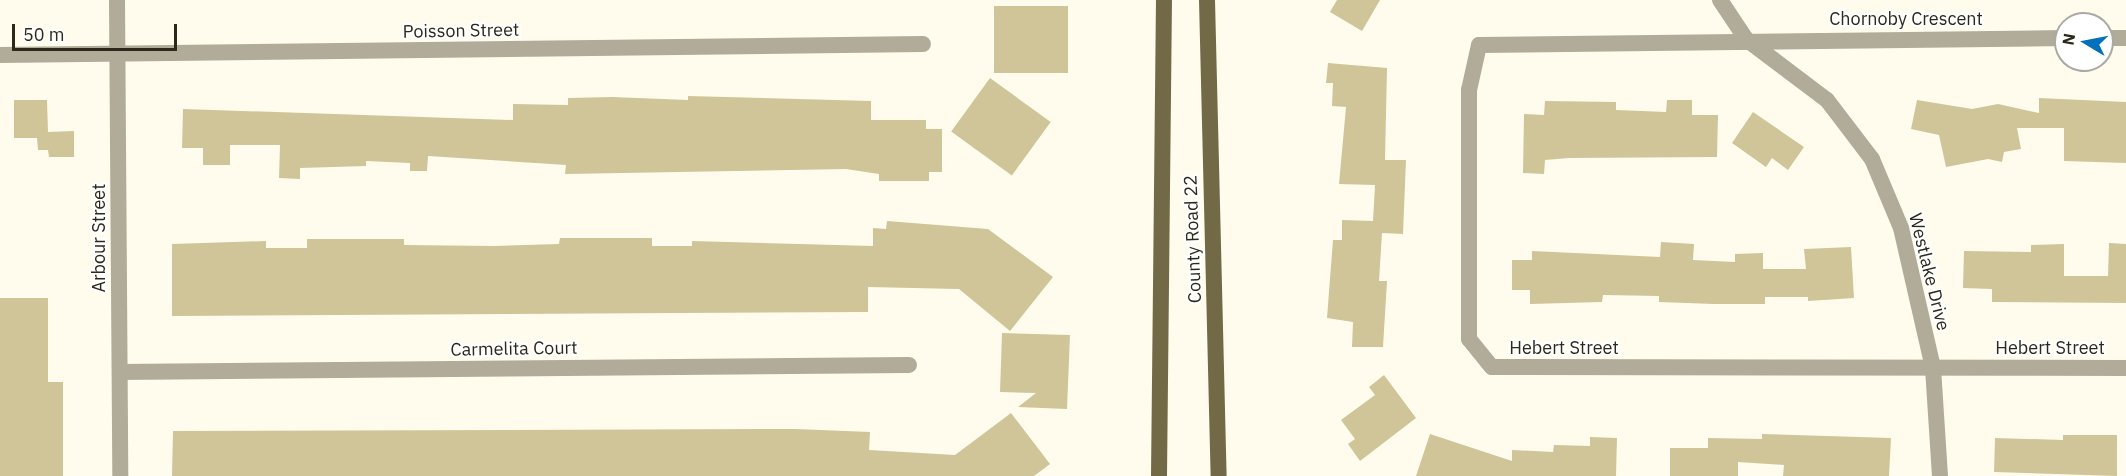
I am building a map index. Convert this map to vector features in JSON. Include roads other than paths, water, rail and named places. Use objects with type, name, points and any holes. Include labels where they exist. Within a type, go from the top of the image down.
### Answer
[{"type":"main road","name":"County Road 22","points":[[1159,476],[1164,0]]},
{"type":"main road","name":"County Road 22","points":[[1207,0],[1219,476]]},
{"type":"street","name":"Arbour Street","points":[[117,0],[120,476]]},
{"type":"street","name":"Westlake Drive","points":[[1720,0],[1746,39],[1827,100],[1872,159],[1901,228],[1933,368],[1940,476]]},
{"type":"street","name":"Chornoby Crescent","points":[[1746,39],[2054,38]]},
{"type":"street","name":"Hebert Street","points":[[1746,39],[1479,45],[1469,90],[1469,339],[1492,367],[2126,368]]},
{"type":"street","name":"Poisson Street","points":[[0,55],[923,44]]},
{"type":"street","name":"Carmelita Court","points":[[120,372],[909,365]]}]
